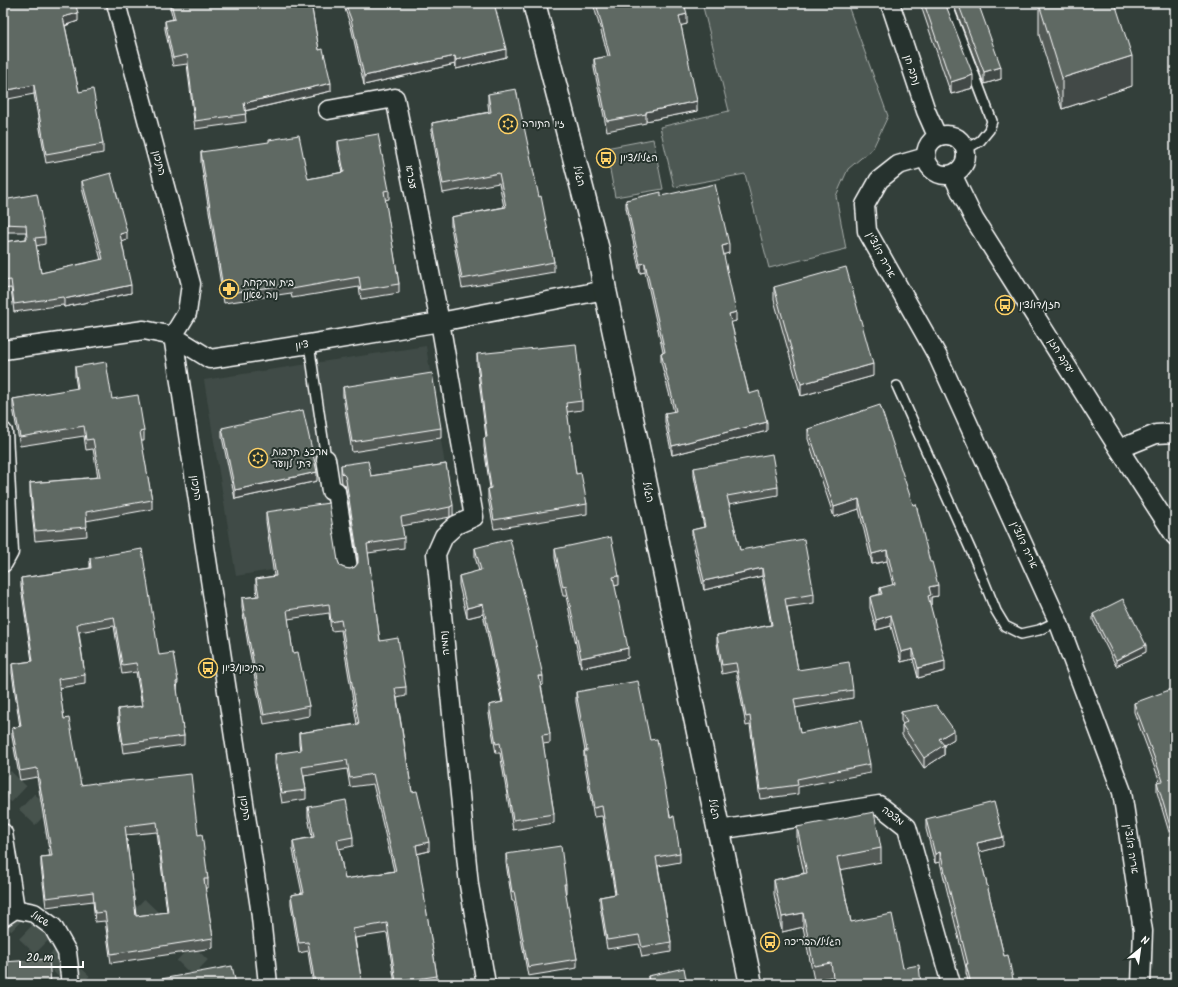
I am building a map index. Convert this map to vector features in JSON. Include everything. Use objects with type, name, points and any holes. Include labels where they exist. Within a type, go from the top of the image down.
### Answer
[{"type":"street","name":"התיכון","points":[[116,3],[191,284],[187,313],[173,336],[260,908],[268,984]]},
{"type":"street","name":"הגליל","points":[[534,3],[598,250],[605,290],[751,984]]},
{"type":"street","name":"נתיב חן","points":[[890,3],[926,111],[937,136]]},
{"type":"street","name":"עזרא","points":[[328,110],[395,98],[440,322]]},
{"type":"street","points":[[946,134],[953,135],[963,143],[966,149],[966,161],[958,172],[945,175],[938,173],[928,164],[926,150],[929,144],[937,136],[946,134]]},
{"type":"street","name":"אריה דולצ'ין","points":[[926,157],[898,165],[879,180],[865,205],[867,231],[938,357],[1058,621],[1122,792],[1143,931],[1141,984]]},
{"type":"street","name":"יעקב חזן","points":[[952,174],[974,218],[1175,536]]},
{"type":"street","name":"ציון","points":[[3,350],[144,330],[173,336],[210,359],[440,322],[605,290]]},
{"type":"street","name":"נחמיה","points":[[440,322],[474,517],[456,525],[450,530],[444,536],[436,554],[469,885],[486,984]]},
{"type":"street","points":[[3,432],[9,552],[3,563]]},
{"type":"street","points":[[1119,449],[1156,434],[1175,433]]},
{"type":"street","points":[[326,458],[331,492],[336,491],[348,568]]},
{"type":"street","name":"מצפה","points":[[719,830],[879,805],[907,827],[950,984]]},
{"type":"street","name":"שאול","points":[[3,833],[9,913],[34,913],[53,927],[67,952],[71,984]]},
{"type":"lane","points":[[946,3],[992,121],[990,130],[980,141],[966,149]]},
{"type":"lane","points":[[309,344],[326,458]]},
{"type":"lane","points":[[897,386],[977,564],[996,611],[1005,626],[1021,634],[1039,630],[1058,621]]},
{"type":"shaded area","points":[[702,3],[847,3],[888,116],[873,148],[848,169],[836,196],[846,249],[769,268],[745,174],[674,187],[660,127],[729,111]]},
{"type":"shaded area","points":[[653,139],[663,189],[615,197],[606,148]]},
{"type":"shaded area","points":[[426,346],[453,516],[401,526],[404,548],[236,576],[204,380]]},
{"type":"building","points":[[3,3],[75,3],[78,13],[63,17],[79,92],[93,89],[103,144],[46,154],[34,85],[3,91]]},
{"type":"building","points":[[171,3],[311,3],[319,50],[323,49],[331,83],[244,103],[246,114],[195,121],[187,55],[173,58],[165,21],[175,19]]},
{"type":"building","points":[[345,3],[494,3],[506,49],[456,60],[455,56],[364,76],[351,19]]},
{"type":"building","points":[[596,3],[684,3],[687,14],[679,16],[697,101],[646,112],[646,114],[607,121],[594,59],[610,56]]},
{"type":"building","points":[[924,3],[945,3],[973,75],[951,82]]},
{"type":"building","points":[[958,3],[978,3],[1001,67],[984,72]]},
{"type":"building","points":[[1115,3],[1132,56],[1062,78],[1039,4]]},
{"type":"building","points":[[516,89],[539,197],[541,196],[554,262],[462,279],[451,217],[506,207],[499,173],[443,184],[432,123],[491,112],[488,94]]},
{"type":"building","points":[[378,134],[389,190],[384,191],[399,284],[361,290],[359,277],[292,289],[291,284],[224,294],[201,152],[269,142],[269,140],[299,135],[308,179],[344,172],[338,141]]},
{"type":"building","points":[[111,173],[127,232],[120,234],[131,285],[64,299],[63,297],[14,304],[11,280],[3,281],[3,242],[27,239],[26,225],[3,224],[3,200],[37,194],[45,237],[35,238],[41,273],[103,259],[82,181]]},
{"type":"building","points":[[715,184],[729,244],[722,246],[736,312],[729,314],[749,394],[759,391],[767,422],[672,446],[665,413],[676,411],[661,353],[665,352],[645,263],[640,264],[626,200],[661,192],[661,196]]},
{"type":"building","points":[[846,267],[873,364],[801,384],[774,287]]},
{"type":"building","points":[[576,344],[582,401],[566,403],[576,474],[581,473],[587,504],[494,520],[488,489],[491,488],[484,438],[487,437],[477,354]]},
{"type":"building","points":[[106,362],[112,399],[138,395],[144,431],[140,432],[152,500],[86,512],[87,527],[35,531],[30,483],[100,477],[93,439],[86,440],[84,426],[20,437],[13,399],[78,388],[75,367]]},
{"type":"building","points":[[432,373],[441,428],[352,442],[343,387]]},
{"type":"building","points":[[880,405],[913,505],[916,504],[930,562],[932,562],[938,585],[929,587],[931,595],[928,596],[945,661],[918,668],[913,649],[901,652],[891,615],[876,620],[870,597],[882,594],[880,588],[895,584],[887,550],[872,554],[859,499],[834,507],[808,429]]},
{"type":"building","points":[[303,410],[317,472],[235,490],[222,428]]},
{"type":"building","points":[[772,454],[778,487],[727,496],[740,550],[804,539],[814,594],[785,599],[798,670],[849,662],[853,690],[794,699],[800,733],[861,721],[870,764],[797,779],[798,785],[760,790],[750,716],[746,717],[736,663],[722,665],[717,635],[772,625],[762,568],[704,581],[692,530],[705,527],[694,468]]},
{"type":"building","points":[[368,461],[371,476],[446,464],[453,505],[450,507],[401,517],[404,538],[367,544],[380,641],[398,638],[406,687],[395,688],[412,792],[417,791],[429,842],[416,845],[437,976],[396,982],[387,923],[353,929],[362,984],[315,984],[308,942],[299,943],[291,895],[304,893],[293,841],[314,837],[308,807],[346,800],[353,837],[337,840],[345,879],[396,871],[373,774],[350,778],[347,760],[302,767],[306,790],[282,793],[275,754],[301,750],[299,733],[359,724],[341,620],[331,622],[329,604],[287,610],[293,653],[298,652],[309,706],[264,715],[242,598],[259,596],[256,579],[276,576],[266,512],[329,503],[340,566],[350,569],[355,567],[358,563],[358,557],[346,480],[342,473],[341,465]]},
{"type":"building","points":[[611,537],[619,576],[613,577],[628,648],[581,658],[566,586],[563,587],[555,549]]},
{"type":"building","points":[[510,539],[543,676],[539,676],[550,734],[542,735],[554,814],[513,820],[500,743],[496,744],[489,705],[503,702],[483,604],[467,608],[459,576],[481,570],[475,548]]},
{"type":"building","points":[[142,549],[159,655],[173,653],[178,681],[176,682],[184,736],[123,744],[118,709],[143,706],[136,663],[122,665],[114,617],[79,623],[77,624],[85,675],[58,679],[64,719],[69,718],[81,785],[191,774],[198,835],[202,834],[208,879],[204,879],[213,938],[111,954],[105,912],[95,913],[93,892],[46,898],[41,857],[52,856],[37,768],[20,771],[12,728],[21,726],[12,664],[33,661],[21,578],[91,568],[90,558]],"holes":[[[157,822],[168,912],[136,916],[125,826]]]},
{"type":"building","points":[[1123,599],[1146,645],[1116,660],[1093,614]]},
{"type":"building","points":[[638,681],[650,740],[657,739],[670,817],[674,816],[680,853],[656,857],[671,942],[642,947],[639,935],[607,940],[600,897],[616,894],[602,806],[594,808],[584,751],[587,751],[576,692]]},
{"type":"building","points":[[1172,689],[1175,696],[1175,843],[1157,782],[1163,781],[1134,703]]},
{"type":"building","points":[[936,705],[954,730],[939,739],[944,745],[924,758],[902,725],[907,721],[901,712]]},
{"type":"building","points":[[994,802],[1003,837],[977,843],[1004,956],[1008,955],[1014,984],[971,984],[966,964],[968,964],[940,852],[935,854],[926,819]]},
{"type":"building","points":[[874,812],[881,848],[837,857],[851,922],[892,914],[903,968],[919,965],[921,984],[834,984],[831,963],[814,966],[803,913],[782,917],[774,880],[807,873],[797,827]]},
{"type":"building","points":[[561,846],[566,884],[564,884],[577,959],[528,967],[514,891],[512,892],[506,854]]},
{"type":"building","points":[[49,959],[51,984],[3,984],[3,962]]},
{"type":"building","points":[[232,966],[236,984],[146,984],[145,982]]},
{"type":"building","points":[[684,968],[687,984],[650,984],[648,976]]},
{"type":"tunnel","points":[[3,779],[65,838]]},
{"type":"tunnel","points":[[113,884],[217,984]]},
{"type":"tunnel","points":[[3,908],[82,984]]},
{"type":"place","name":"זיו התורה","points":[[508,124]]},
{"type":"place","name":"הגליל/ציון","points":[[606,158]]},
{"type":"place","name":"בית מרקחת נוה שאנן","points":[[229,289]]},
{"type":"place","name":"חזן/דולצין","points":[[1005,305]]},
{"type":"place","name":"מרכז תרבות דתי לנוער","points":[[258,458]]},
{"type":"place","name":"התיכון/ציון","points":[[208,668]]},
{"type":"place","name":"הגליל/הבריכה","points":[[770,942]]}]
